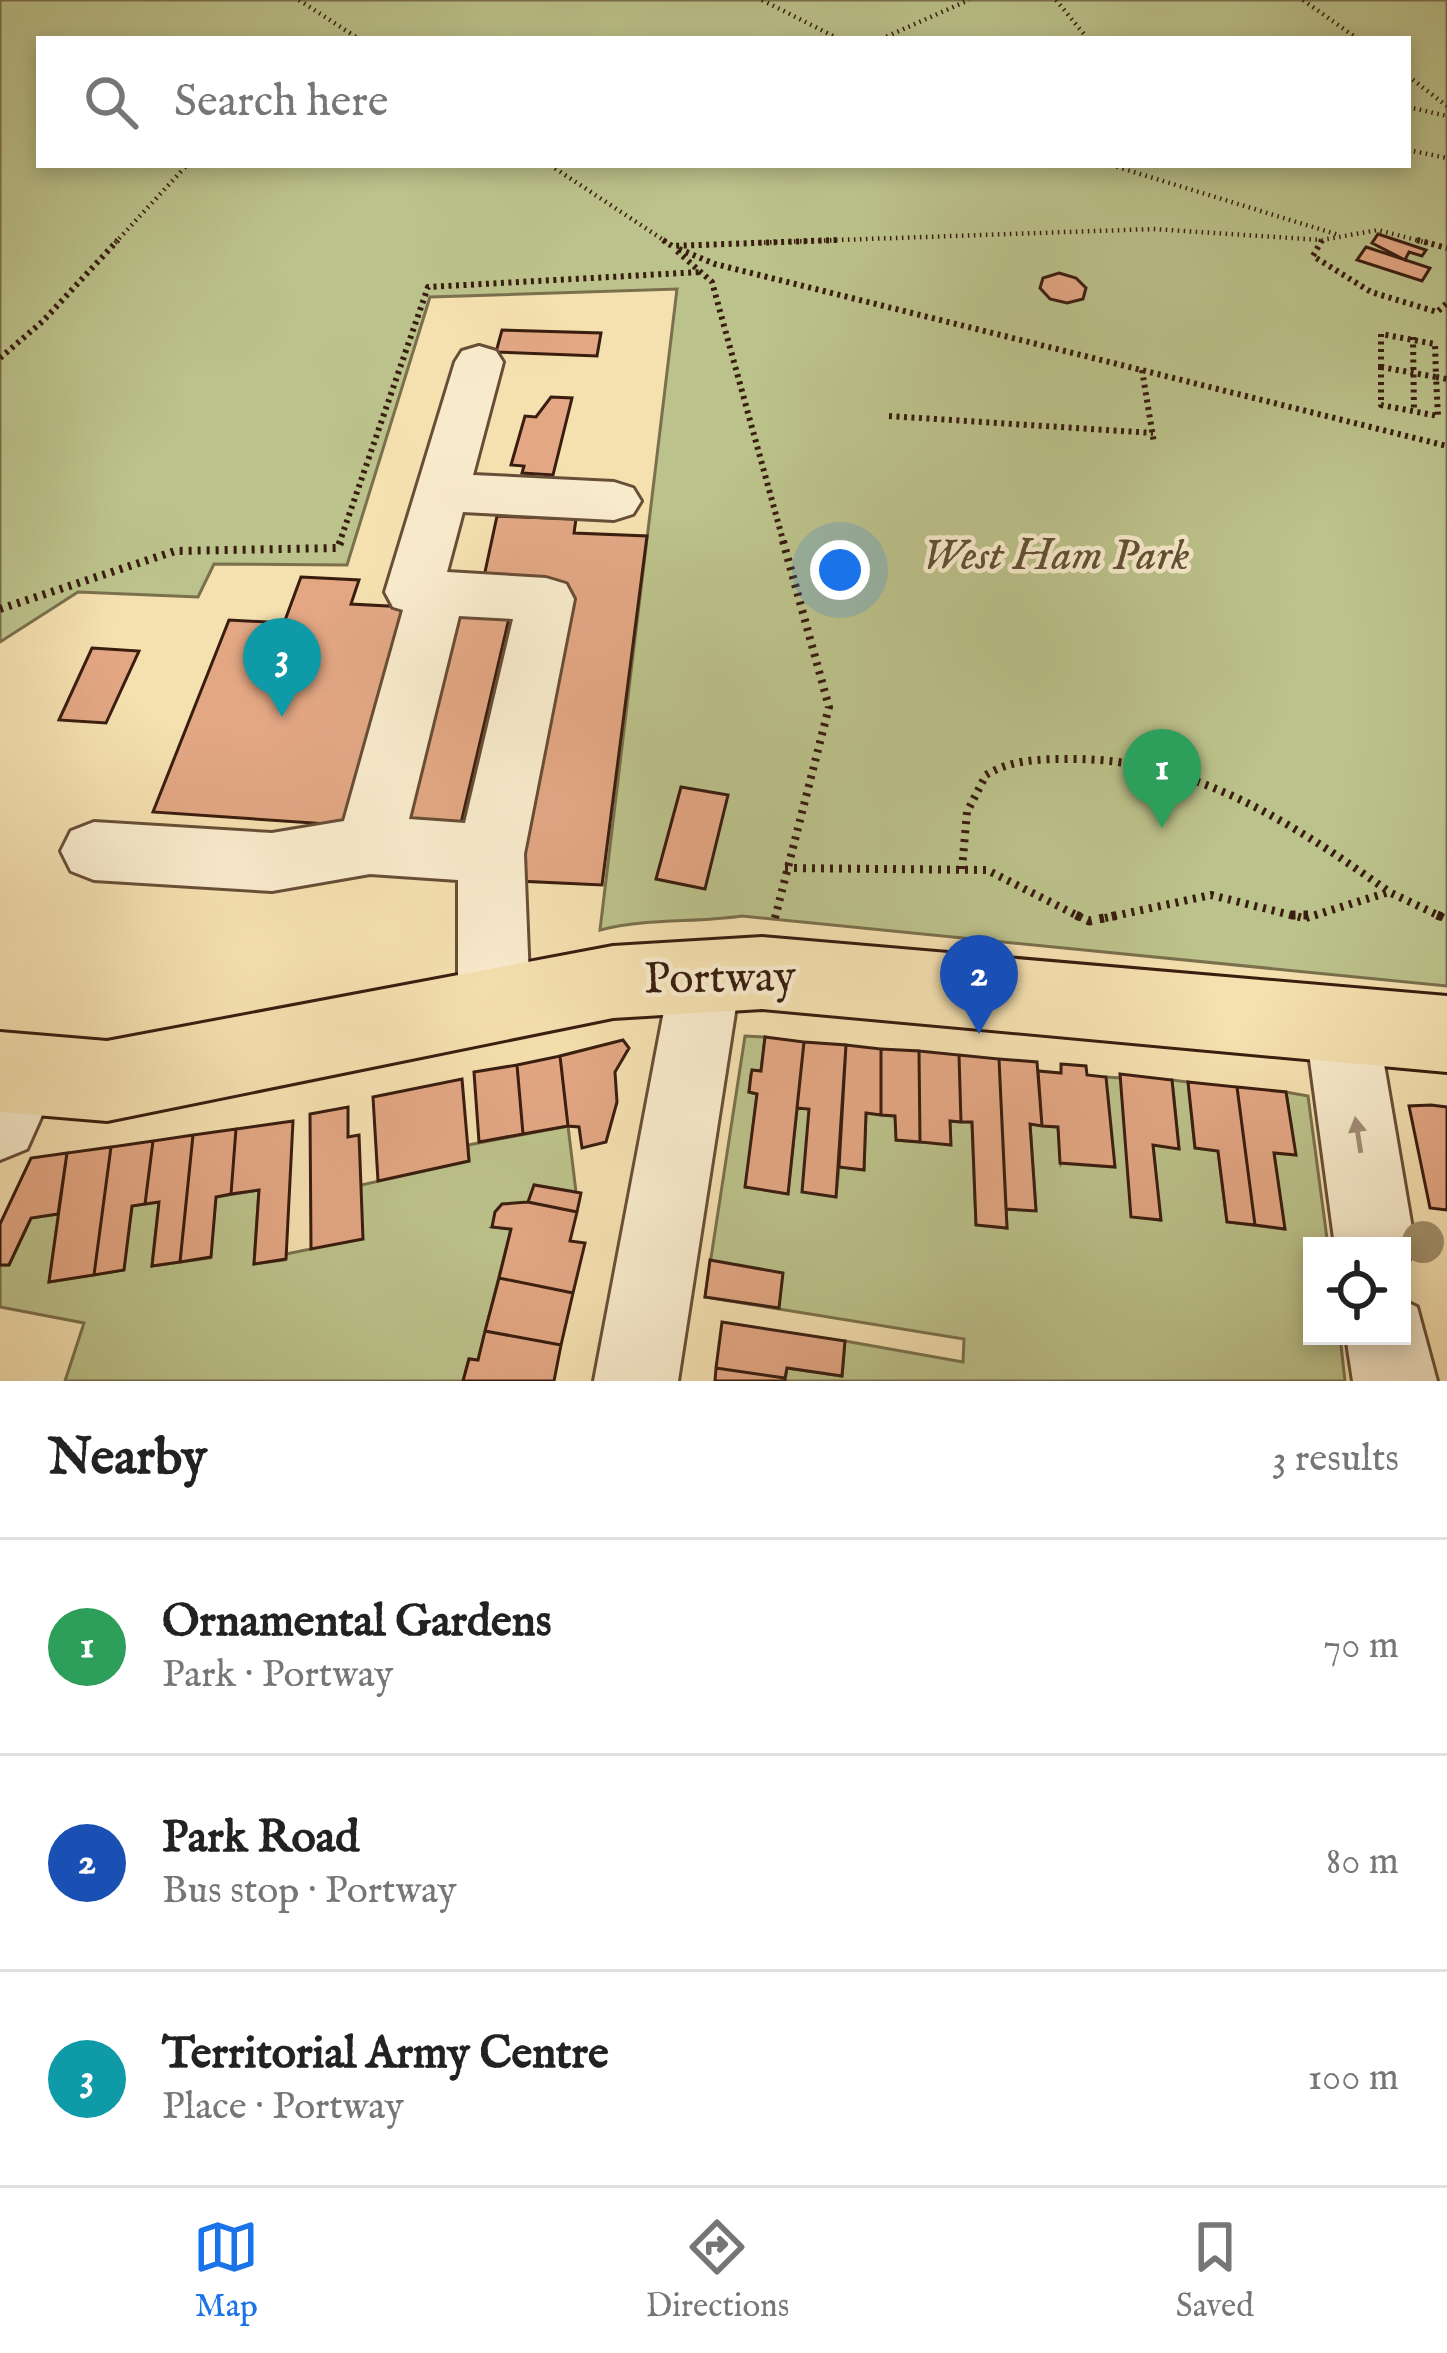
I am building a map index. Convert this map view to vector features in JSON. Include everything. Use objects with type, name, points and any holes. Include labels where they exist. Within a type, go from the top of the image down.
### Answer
[{"type":"main road","name":"Portway","points":[[7,1090],[107,1081],[613,982],[735,974],[1447,1034]]},
{"type":"street","points":[[479,362],[413,592],[546,599],[491,854],[494,1004]]},
{"type":"street","points":[[442,492],[614,501]]},
{"type":"street","points":[[370,845],[436,593]]},
{"type":"street","points":[[94,851],[272,862],[370,845],[491,854]]},
{"type":"street","points":[[636,1381],[735,974]]},
{"type":"street","points":[[1341,1023],[1374,1237]]},
{"type":"street","points":[[1389,1345],[1395,1381]]},
{"type":"path","points":[[299,0],[354,36]]},
{"type":"path","points":[[762,0],[833,36]]},
{"type":"path","points":[[888,36],[969,0]]},
{"type":"path","points":[[1056,0],[1086,36]]},
{"type":"path","points":[[1303,0],[1354,36]]},
{"type":"path","points":[[1411,78],[1447,106]]},
{"type":"path","points":[[1411,108],[1447,116]]},
{"type":"path","points":[[1411,151],[1447,158]]},
{"type":"path","points":[[0,358],[43,321],[184,168]]},
{"type":"path","points":[[555,168],[672,246],[712,282],[829,707],[785,868],[735,974]]},
{"type":"path","points":[[1121,168],[1342,236]]},
{"type":"path","points":[[672,246],[1153,229],[1322,240],[1378,230],[1447,248]]},
{"type":"path","points":[[1066,245],[1070,232]]},
{"type":"path","points":[[1322,240],[1313,256],[1332,272],[1371,292],[1447,316]]},
{"type":"path","points":[[672,246],[716,264],[1447,446]]},
{"type":"path","points":[[0,609],[175,551],[338,548],[428,287],[701,272]]},
{"type":"path","points":[[1437,312],[1447,302]]},
{"type":"path","points":[[1381,334],[1413,338],[1436,344],[1438,416],[1381,405],[1381,334]]},
{"type":"path","points":[[1413,338],[1414,414]]},
{"type":"path","points":[[1381,367],[1447,379]]},
{"type":"path","points":[[889,416],[1154,438],[1142,370]]},
{"type":"path","points":[[962,869],[969,798],[983,775],[1021,762],[1072,757],[1170,766],[1229,789],[1295,824],[1389,892],[1447,919]]},
{"type":"path","points":[[785,868],[987,870],[1090,921],[1211,895],[1306,918],[1389,892]]},
{"type":"green space","name":"West Ham Park","points":[[0,0],[1447,0],[1447,986],[742,916],[600,930],[677,289],[430,297],[347,565],[214,564],[198,597],[78,592],[0,642]]},
{"type":"green space","points":[[745,1036],[765,1037],[761,1071],[751,1075],[749,1092],[757,1094],[746,1187],[788,1193],[797,1108],[809,1109],[836,1196],[839,1167],[864,1169],[866,1113],[895,1116],[897,1140],[950,1144],[950,1121],[972,1122],[976,1225],[1007,1228],[1006,1209],[1036,1210],[1030,1124],[1058,1127],[1061,1163],[1106,1077],[1121,1078],[1132,1216],[1160,1220],[1153,1145],[1179,1148],[1172,1080],[1188,1082],[1195,1148],[1218,1151],[1227,1222],[1284,1229],[1274,1153],[1295,1154],[1286,1092],[1308,1096],[1327,1237],[1303,1237],[1303,1345],[1341,1345],[1345,1381],[785,1381],[787,1368],[842,1376],[845,1341],[963,1362],[964,1339],[705,1297]]},
{"type":"green space","points":[[568,1126],[576,1192],[535,1185],[528,1202],[492,1227],[511,1229],[478,1360],[469,1359],[463,1381],[65,1381],[84,1323],[0,1307],[0,1265],[9,1265],[31,1218],[59,1214],[49,1282],[123,1270],[132,1206],[159,1202],[152,1266],[210,1258],[216,1197],[259,1190],[254,1264],[285,1260],[286,1254],[311,1249],[361,1185],[469,1161],[468,1145]]},
{"type":"building","points":[[1378,234],[1426,250],[1422,256],[1409,252],[1405,260],[1372,243]]},
{"type":"building","points":[[1366,247],[1430,268],[1422,281],[1357,260]]},
{"type":"building","points":[[1059,273],[1076,278],[1086,288],[1083,299],[1067,303],[1050,299],[1040,288],[1043,278]]},
{"type":"building","points":[[502,330],[601,333],[597,356],[496,352]]},
{"type":"building","points":[[551,397],[572,398],[553,475],[522,473],[524,466],[511,465],[525,416],[536,417]]},
{"type":"building","points":[[497,516],[576,519],[574,533],[647,536],[602,885],[518,881],[569,589],[482,586]]},
{"type":"building","points":[[301,577],[359,580],[351,604],[406,607],[342,825],[153,812],[229,620],[284,623]]},
{"type":"building","points":[[448,611],[510,614],[458,836],[388,831]]},
{"type":"building","points":[[92,648],[139,651],[106,723],[59,720]]},
{"type":"building","points":[[681,787],[728,795],[705,889],[656,879]]},
{"type":"building","points":[[765,1037],[804,1042],[788,1194],[745,1187],[757,1094],[749,1092],[751,1075],[752,1070],[761,1071]]},
{"type":"building","points":[[623,1040],[629,1048],[615,1072],[617,1102],[606,1142],[582,1148],[579,1127],[568,1126],[560,1056]]},
{"type":"building","points":[[804,1042],[846,1045],[836,1197],[802,1192],[809,1109],[797,1108]]},
{"type":"building","points":[[846,1045],[881,1049],[881,1115],[866,1113],[864,1170],[839,1167]]},
{"type":"building","points":[[881,1049],[919,1051],[920,1142],[896,1140],[895,1116],[881,1115]]},
{"type":"building","points":[[919,1051],[959,1055],[961,1122],[950,1121],[951,1145],[920,1142]]},
{"type":"building","points":[[959,1055],[999,1059],[1007,1228],[976,1225],[972,1122],[961,1122]]},
{"type":"building","points":[[560,1056],[568,1126],[523,1134],[517,1065]]},
{"type":"building","points":[[999,1059],[1037,1062],[1042,1126],[1030,1124],[1036,1211],[1006,1209]]},
{"type":"building","points":[[1061,1064],[1086,1066],[1087,1075],[1106,1077],[1115,1167],[1060,1163],[1058,1127],[1042,1126],[1038,1071],[1061,1073]]},
{"type":"building","points":[[517,1065],[523,1134],[479,1142],[474,1072]]},
{"type":"building","points":[[1120,1074],[1172,1080],[1179,1149],[1153,1145],[1161,1220],[1131,1217]]},
{"type":"building","points":[[462,1079],[469,1161],[378,1181],[373,1097]]},
{"type":"building","points":[[1188,1082],[1237,1087],[1255,1225],[1227,1222],[1218,1151],[1195,1148]]},
{"type":"building","points":[[1237,1087],[1286,1092],[1296,1155],[1274,1153],[1285,1229],[1255,1225]]},
{"type":"building","points":[[1409,1106],[1447,1107],[1447,1210],[1430,1208]]},
{"type":"building","points":[[348,1107],[348,1137],[359,1135],[363,1239],[311,1249],[310,1114]]},
{"type":"building","points":[[293,1121],[286,1259],[254,1264],[259,1190],[231,1194],[236,1129]]},
{"type":"building","points":[[236,1129],[231,1194],[216,1197],[211,1257],[180,1262],[193,1135]]},
{"type":"building","points":[[193,1135],[180,1262],[152,1266],[159,1202],[145,1204],[153,1141]]},
{"type":"building","points":[[153,1141],[145,1204],[132,1206],[124,1270],[94,1275],[111,1147]]},
{"type":"building","points":[[111,1147],[94,1275],[49,1282],[67,1153]]},
{"type":"building","points":[[67,1153],[58,1214],[31,1218],[9,1265],[0,1265],[0,1224],[31,1158]]},
{"type":"building","points":[[534,1185],[581,1193],[577,1212],[528,1202]]},
{"type":"building","points":[[528,1202],[577,1212],[570,1241],[585,1243],[573,1293],[499,1278],[511,1229],[492,1227],[495,1212],[502,1204]]},
{"type":"building","points":[[710,1260],[783,1273],[779,1308],[705,1297]]},
{"type":"building","points":[[499,1278],[573,1293],[561,1345],[485,1331]]},
{"type":"building","points":[[722,1322],[845,1341],[842,1376],[787,1368],[785,1378],[716,1368]]},
{"type":"building","points":[[485,1331],[561,1345],[554,1381],[463,1381],[469,1359],[478,1360]]},
{"type":"building","points":[[716,1368],[785,1378],[785,1381],[715,1381]]},
{"type":"place","name":"Territorial Army Centre","points":[[282,717]]},
{"type":"place","name":"Ornamental Gardens","points":[[1162,828]]},
{"type":"place","name":"Park Road","points":[[979,1034]]}]
